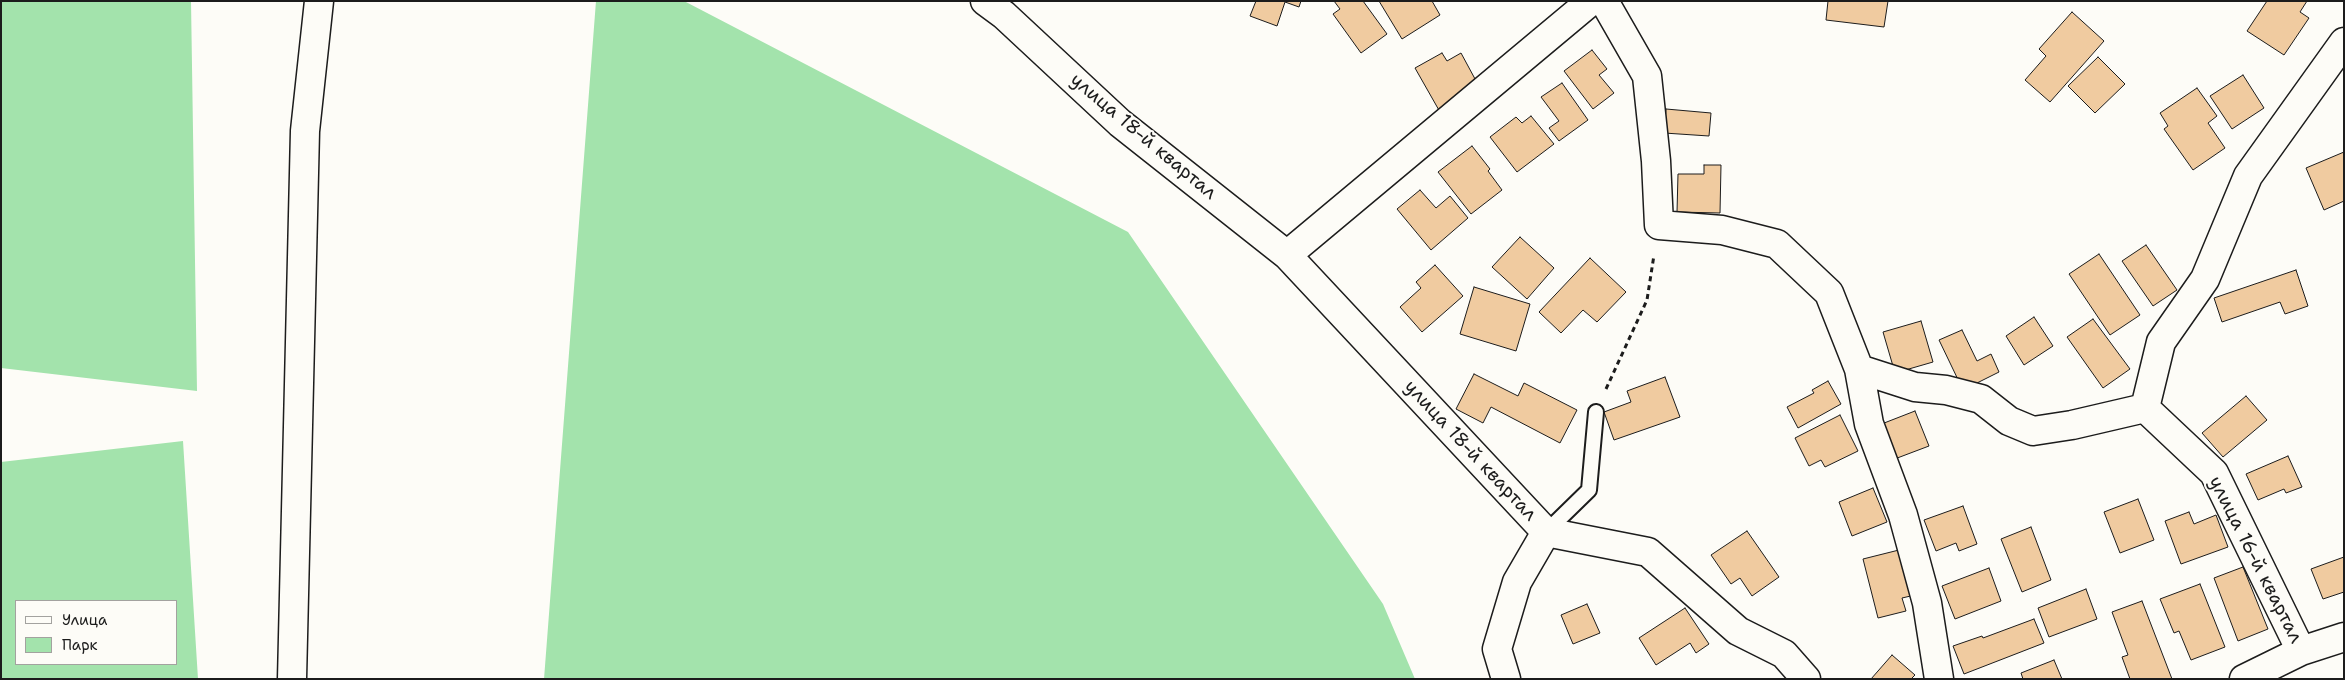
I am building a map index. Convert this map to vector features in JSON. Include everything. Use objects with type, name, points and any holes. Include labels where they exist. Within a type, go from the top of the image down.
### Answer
[{"type":"street","points":[[292,679],[305,132],[319,1]]},
{"type":"street","points":[[1287,255],[1591,1]]},
{"type":"street","points":[[1604,1],[1647,76],[1659,225],[1722,230],[1777,244],[1829,293],[1859,369],[1869,424],[1903,515],[1927,603],[1939,679]]},
{"type":"street","name":"улица 18-й квартал","points":[[995,8],[1120,123],[1287,255],[1546,532]]},
{"type":"street","points":[[1859,369],[1915,387],[1946,390],[1981,399],[2010,421],[2033,431],[2072,425],[2145,408],[2161,342],[2204,279],[2248,176],[2344,42]]},
{"type":"street","name":"улица 16-й квартал","points":[[2145,408],[2214,473],[2301,651]]},
{"type":"street","points":[[1506,679],[1497,649],[1517,582],[1546,532],[1648,552],[1738,631],[1784,654],[1806,679]]},
{"type":"street","points":[[2244,679],[2301,651],[2344,637]]},
{"type":"lane","name":"улица 18-й квартал","points":[[1546,532],[1589,490],[1596,412]]},
{"type":"path","points":[[1596,412],[1615,366],[1647,300],[1659,225]]},
{"type":"green space","points":[[1,1],[191,1],[197,391],[1,368]]},
{"type":"green space","points":[[596,1],[684,1],[1128,232],[1383,604],[1415,679],[544,679]]},
{"type":"green space","points":[[183,441],[198,679],[1,679],[1,462]]},
{"type":"building","points":[[1256,1],[1301,1],[1299,7],[1285,2],[1277,26],[1250,16]]},
{"type":"building","points":[[1334,1],[1363,1],[1387,34],[1361,53],[1333,14],[1340,9]]},
{"type":"building","points":[[1379,1],[1432,1],[1440,15],[1402,39]]},
{"type":"building","points":[[1828,1],[1888,1],[1884,27],[1826,20]]},
{"type":"building","points":[[2267,1],[2307,1],[2300,12],[2309,18],[2284,55],[2247,31]]},
{"type":"building","points":[[2072,12],[2104,41],[2050,102],[2025,80],[2046,56],[2039,49]]},
{"type":"building","points":[[1592,50],[1607,69],[1599,75],[1614,93],[1593,109],[1564,71]]},
{"type":"building","points":[[1442,53],[1447,61],[1461,53],[1481,90],[1440,112],[1415,68]]},
{"type":"building","points":[[2098,57],[2125,84],[2095,113],[2068,86]]},
{"type":"building","points":[[2243,75],[2264,108],[2232,129],[2210,96]]},
{"type":"building","points":[[1562,83],[1588,120],[1559,141],[1549,128],[1559,121],[1541,97]]},
{"type":"building","points":[[2197,88],[2217,116],[2208,123],[2225,148],[2193,170],[2164,129],[2168,126],[2160,113]]},
{"type":"building","points":[[1666,109],[1711,113],[1709,136],[1664,133]]},
{"type":"building","points":[[1531,116],[1554,144],[1517,172],[1490,137],[1516,117],[1522,123]]},
{"type":"building","points":[[1472,146],[1490,169],[1488,171],[1502,190],[1471,214],[1438,172]]},
{"type":"building","points":[[2344,152],[2344,201],[2324,210],[2306,168]]},
{"type":"building","points":[[1704,165],[1721,165],[1720,213],[1677,212],[1678,174],[1704,174]]},
{"type":"building","points":[[1420,190],[1436,208],[1450,196],[1468,218],[1431,250],[1397,209]]},
{"type":"building","points":[[1520,237],[1554,268],[1527,299],[1492,267]]},
{"type":"building","points":[[2146,245],[2177,290],[2153,306],[2122,261]]},
{"type":"building","points":[[2099,254],[2140,315],[2110,335],[2069,274]]},
{"type":"building","points":[[1590,258],[1626,292],[1597,322],[1583,310],[1561,333],[1539,312]]},
{"type":"building","points":[[1435,265],[1463,296],[1422,332],[1400,307],[1421,288],[1416,282]]},
{"type":"building","points":[[2296,270],[2308,306],[2285,314],[2280,302],[2222,322],[2214,298]]},
{"type":"building","points":[[1474,287],[1530,304],[1516,351],[1460,334]]},
{"type":"building","points":[[2034,317],[2053,346],[2024,365],[2006,336]]},
{"type":"building","points":[[2093,319],[2130,369],[2103,388],[2067,337]]},
{"type":"building","points":[[1921,321],[1933,362],[1895,373],[1883,332]]},
{"type":"building","points":[[1962,330],[1977,361],[1991,354],[1999,372],[1963,390],[1939,340]]},
{"type":"building","points":[[1474,374],[1518,396],[1524,383],[1577,410],[1560,443],[1491,407],[1483,423],[1456,409]]},
{"type":"building","points":[[1665,377],[1680,417],[1614,440],[1604,412],[1631,402],[1627,391]]},
{"type":"building","points":[[1828,381],[1841,404],[1798,428],[1787,407],[1814,393],[1812,390]]},
{"type":"building","points":[[2246,396],[2267,420],[2223,457],[2202,433]]},
{"type":"building","points":[[1915,411],[1929,446],[1892,460],[1879,425]]},
{"type":"building","points":[[1840,415],[1858,451],[1825,467],[1821,460],[1809,466],[1795,438]]},
{"type":"building","points":[[2288,456],[2302,487],[2286,493],[2284,489],[2258,500],[2246,474]]},
{"type":"building","points":[[1873,488],[1887,522],[1852,536],[1839,502]]},
{"type":"building","points":[[2138,499],[2154,540],[2120,553],[2104,512]]},
{"type":"building","points":[[1963,506],[1977,544],[1959,551],[1956,543],[1936,551],[1924,520]]},
{"type":"building","points":[[2189,512],[2194,524],[2216,515],[2228,547],[2181,564],[2165,521]]},
{"type":"building","points":[[2031,527],[2051,580],[2022,592],[2001,539]]},
{"type":"building","points":[[1747,531],[1779,577],[1752,596],[1740,578],[1731,584],[1711,555]]},
{"type":"building","points":[[1903,549],[1915,595],[1902,598],[1906,611],[1878,618],[1863,559]]},
{"type":"building","points":[[2344,557],[2344,592],[2323,599],[2311,569]]},
{"type":"building","points":[[2243,567],[2268,629],[2238,641],[2214,578]]},
{"type":"building","points":[[1989,568],[2001,601],[1955,619],[1942,586]]},
{"type":"building","points":[[2200,584],[2225,647],[2191,660],[2179,631],[2174,633],[2160,599]]},
{"type":"building","points":[[2086,589],[2097,619],[2049,637],[2038,608]]},
{"type":"building","points":[[2142,601],[2172,679],[2130,679],[2122,657],[2128,655],[2112,612]]},
{"type":"building","points":[[1587,604],[1600,633],[1573,644],[1561,615]]},
{"type":"building","points":[[1685,608],[1709,644],[1696,653],[1690,643],[1656,665],[1639,638]]},
{"type":"building","points":[[2034,619],[2044,643],[1964,674],[1953,646],[1982,636],[1983,638]]},
{"type":"building","points":[[1892,655],[1915,675],[1911,679],[1871,679]]},
{"type":"building","points":[[2054,660],[2062,679],[2023,679],[2021,673]]}]
